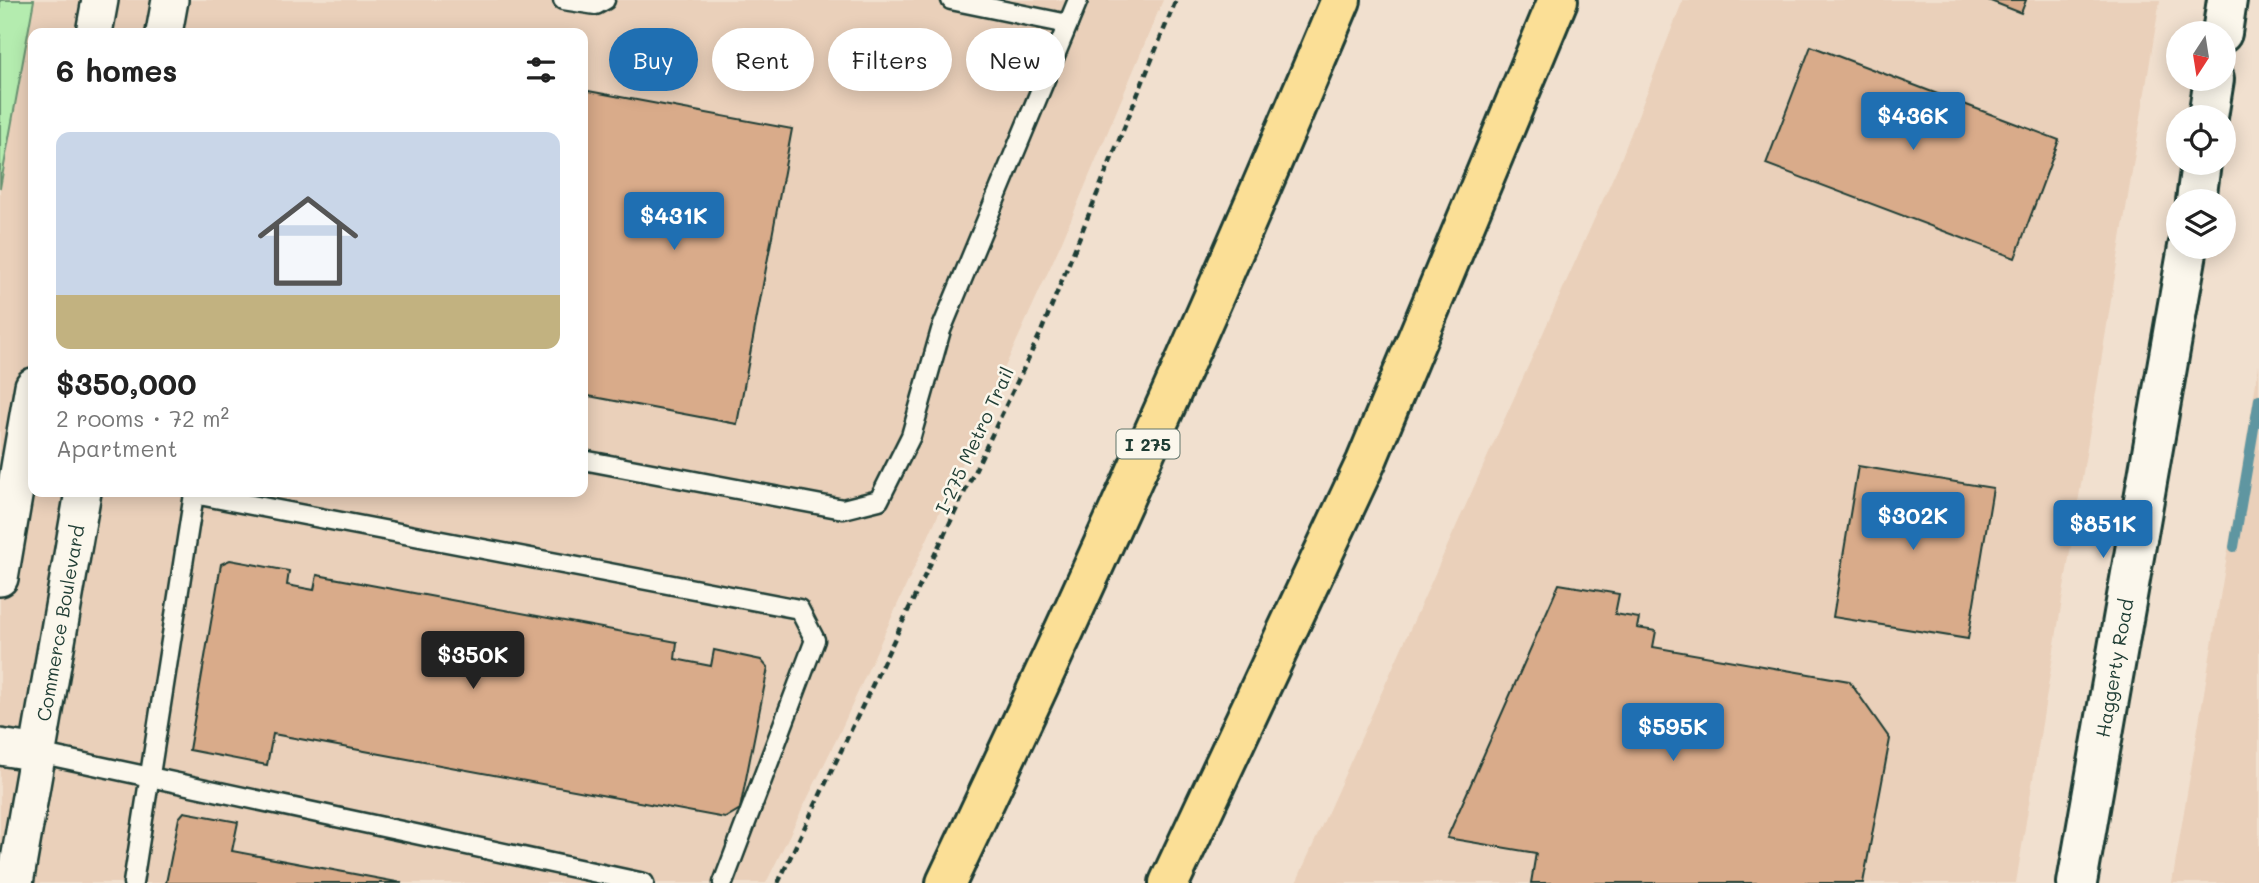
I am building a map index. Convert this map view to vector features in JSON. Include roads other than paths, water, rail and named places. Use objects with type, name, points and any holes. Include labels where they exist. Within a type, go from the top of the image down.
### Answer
[{"type":"highway","name":"I 275","points":[[946,883],[1031,705],[1235,251],[1341,0]]},
{"type":"highway","points":[[1169,883],[1386,417],[1558,0]]},
{"type":"main road","points":[[2224,21],[2227,0]]},
{"type":"main road","name":"Haggerty Road","points":[[2077,883],[2186,259]]},
{"type":"street","points":[[95,28],[100,0]]},
{"type":"street","points":[[165,28],[170,0]]},
{"type":"street","points":[[0,578],[28,415]]},
{"type":"street","name":"Commerce Boulevard","points":[[15,883],[82,497]]},
{"type":"street","points":[[0,747],[37,753]]},
{"type":"lane","points":[[563,0],[596,5],[605,0]]},
{"type":"lane","points":[[951,0],[1068,23]]},
{"type":"lane","points":[[588,461],[843,509],[879,500],[911,436],[942,330],[1078,0]]},
{"type":"lane","points":[[133,883],[194,497]]},
{"type":"lane","points":[[210,497],[799,609],[816,640],[723,883]]},
{"type":"lane","points":[[37,753],[644,883]]},
{"type":"waterway","points":[[2234,547],[2259,399]]}]
